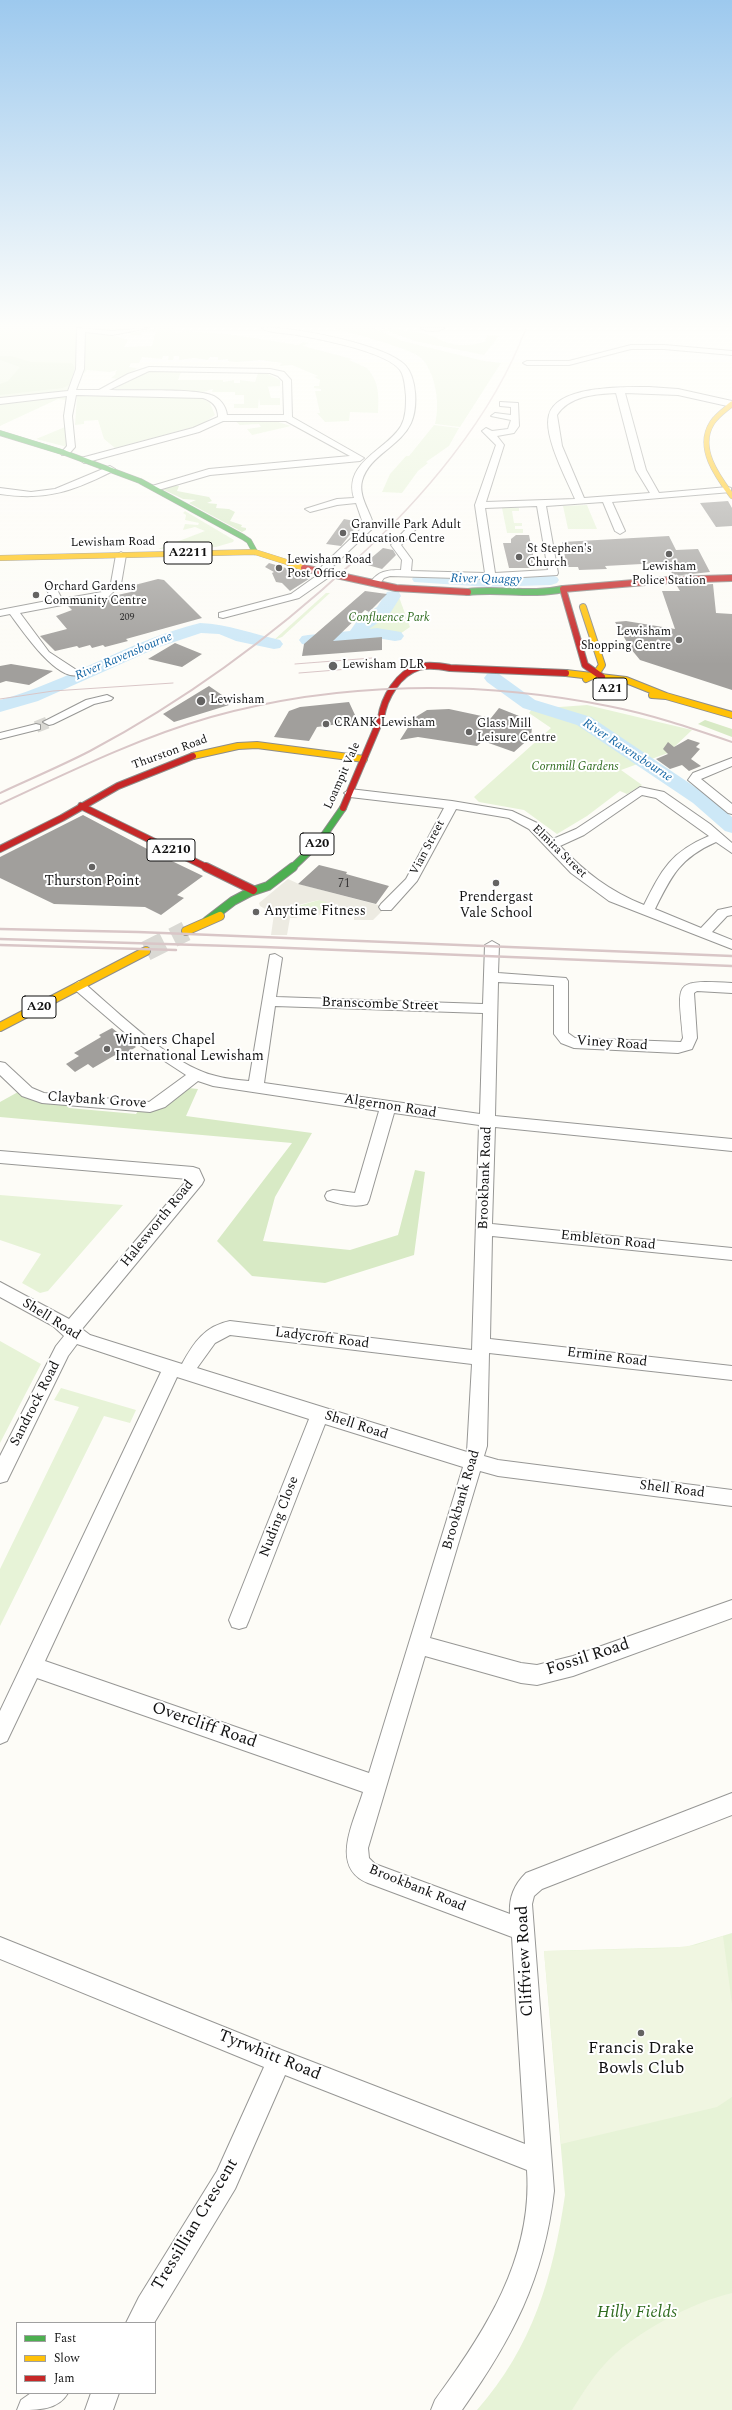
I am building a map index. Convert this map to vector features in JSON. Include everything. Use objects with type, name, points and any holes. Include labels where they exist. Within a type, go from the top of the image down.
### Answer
[{"type":"main road","points":[[24,440],[110,469],[155,488],[243,537],[249,541],[255,552]]},
{"type":"main road","points":[[706,440],[711,462],[730,493]]},
{"type":"main road","name":"Lewisham Road","points":[[0,558],[255,552],[270,559],[325,573],[375,583],[466,588],[472,590],[511,590],[554,586],[562,589],[672,582],[694,578],[732,579]]},
{"type":"main road","points":[[578,588],[590,632],[601,661],[601,668],[596,674]]},
{"type":"main road","points":[[562,589],[569,665]]},
{"type":"main road","name":"Loampit Vale","points":[[186,931],[262,896],[265,888],[317,844],[336,820],[350,793],[382,716],[384,701],[407,672],[417,666],[430,664],[450,668]]},
{"type":"main road","name":"A21","points":[[569,665],[646,694]]},
{"type":"main road","name":"A21","points":[[539,670],[569,665],[585,665],[596,674],[617,676],[645,684],[666,696],[719,713],[732,719]]},
{"type":"main road","name":"A20","points":[[422,676],[428,673],[442,672],[450,668],[539,670]]},
{"type":"main road","name":"A20","points":[[523,669],[574,681],[588,679],[596,674]]},
{"type":"main road","name":"A21","points":[[574,681],[604,687]]},
{"type":"main road","name":"A21","points":[[632,693],[666,696]]},
{"type":"main road","points":[[382,716],[392,710]]},
{"type":"main road","name":"A21","points":[[719,713],[732,715]]},
{"type":"main road","name":"Thurston Road","points":[[0,849],[94,799],[162,767],[200,753],[230,746],[257,745],[364,759]]},
{"type":"main road","points":[[94,799],[98,804],[96,812]]},
{"type":"main road","name":"A2210","points":[[81,806],[253,890]]},
{"type":"main road","name":"Loampit Vale","points":[[207,921],[230,902],[253,890],[265,888]]},
{"type":"main road","name":"A20","points":[[0,1027],[146,951]]},
{"type":"street","points":[[65,453],[71,447],[70,440]]},
{"type":"street","points":[[84,460],[157,440]]},
{"type":"street","points":[[327,440],[358,458]]},
{"type":"street","points":[[223,615],[295,596],[325,573],[369,527],[360,500],[357,482],[362,471],[371,460],[393,440]]},
{"type":"street","points":[[490,576],[480,505],[500,445],[496,440]]},
{"type":"street","points":[[557,440],[562,459],[581,502]]},
{"type":"street","points":[[633,440],[641,470],[656,496]]},
{"type":"street","points":[[155,488],[209,472],[358,458],[371,460]]},
{"type":"street","points":[[0,491],[27,496],[51,494],[110,469]]},
{"type":"street","points":[[480,505],[541,504],[656,496],[730,493]]},
{"type":"street","points":[[310,509],[337,502],[360,500]]},
{"type":"street","points":[[607,500],[620,531]]},
{"type":"street","points":[[375,583],[380,576],[386,573],[490,576],[554,574],[541,504]]},
{"type":"street","points":[[406,573],[408,560],[396,546],[408,532],[419,539]]},
{"type":"street","points":[[0,614],[94,596],[112,589],[118,577],[121,555]]},
{"type":"street","points":[[51,588],[59,603]]},
{"type":"street","points":[[13,611],[45,654],[74,673]]},
{"type":"street","points":[[49,722],[90,702],[107,698]]},
{"type":"street","points":[[0,736],[36,727]]},
{"type":"street","points":[[732,762],[698,776],[694,780],[697,784],[732,810]]},
{"type":"street","points":[[551,844],[580,832],[640,791],[660,795],[718,837],[732,849]]},
{"type":"street","name":"Elmira Street","points":[[350,793],[452,805],[512,815],[533,826],[594,885],[614,898],[732,945]]},
{"type":"street","name":"Vian Street","points":[[386,907],[411,881],[452,805]]},
{"type":"street","points":[[647,912],[671,866],[688,850],[718,837]]},
{"type":"street","points":[[704,933],[723,913],[732,910]]},
{"type":"street","name":"Brookbank Road","points":[[492,945],[478,1446],[357,1848],[358,1863],[368,1872],[523,1930]]},
{"type":"street","points":[[256,1087],[275,958]]},
{"type":"street","name":"Viney Road","points":[[491,977],[561,981],[561,1034],[566,1040],[574,1042],[678,1048],[687,1045],[690,1038],[686,995],[688,990],[694,986],[732,988]]},
{"type":"street","name":"Algernon Road","points":[[79,986],[143,1040],[196,1075],[213,1080],[487,1122],[732,1145]]},
{"type":"street","name":"Branscombe Street","points":[[269,1001],[491,1009]]},
{"type":"street","name":"Claybank Grove","points":[[0,1066],[27,1092],[42,1098],[141,1108],[160,1103],[196,1075]]},
{"type":"street","points":[[333,1196],[361,1200],[388,1107]]},
{"type":"street","name":"Halesworth Road","points":[[0,1157],[193,1173],[196,1180],[72,1333]]},
{"type":"street","name":"Embleton Road","points":[[484,1229],[732,1254]]},
{"type":"street","name":"Shell Road","points":[[0,1289],[59,1321],[72,1333],[102,1347],[473,1462],[498,1468],[732,1498]]},
{"type":"street","name":"Ladycroft Road","points":[[179,1370],[209,1337],[219,1329],[230,1328],[481,1352]]},
{"type":"street","name":"Sandrock Road","points":[[0,1474],[72,1333]]},
{"type":"street","name":"Ermine Road","points":[[481,1352],[732,1373]]},
{"type":"street","points":[[0,1734],[32,1666],[179,1370]]},
{"type":"street","name":"Nuding Close","points":[[239,1620],[320,1414]]},
{"type":"street","name":"Fossil Road","points":[[419,1645],[507,1670],[537,1675],[573,1666],[732,1609]]},
{"type":"street","name":"Overcliff Road","points":[[32,1666],[376,1786]]},
{"type":"street","name":"Cliffview Road","points":[[445,2410],[502,2326],[526,2274],[539,2224],[542,2191],[521,1904],[525,1890],[534,1881],[732,1804]]},
{"type":"street","name":"Tyrwhitt Road","points":[[0,1948],[279,2061],[539,2162]]},
{"type":"street","name":"Tressillian Crescent","points":[[140,2322],[158,2289],[217,2196],[255,2119],[279,2061]]},
{"type":"street","points":[[31,2410],[53,2394]]},
{"type":"street","points":[[99,2410],[105,2394]]},
{"type":"green space","points":[[42,440],[66,440],[67,447]]},
{"type":"green space","points":[[106,440],[143,440],[115,448]]},
{"type":"green space","points":[[422,440],[452,440],[449,446],[426,462],[428,463],[418,471],[402,493],[382,492],[390,474],[406,456],[409,456]]},
{"type":"green space","points":[[171,485],[179,486],[177,491],[209,497],[212,501],[207,503],[217,504],[216,508],[229,509],[235,512],[230,521],[242,525],[241,527],[246,528],[246,530],[242,532],[189,503],[196,500],[183,499],[162,489]]},
{"type":"green space","points":[[587,505],[597,529],[568,529],[563,506]]},
{"type":"green space","points":[[502,508],[519,508],[519,511],[512,511],[514,523],[522,523],[522,526],[515,526],[515,529],[523,529],[523,533],[507,533]]},
{"type":"green space","points":[[185,511],[234,540],[233,542],[216,547],[158,549],[205,531],[195,527],[183,530],[185,524],[198,525],[199,523],[185,520],[186,515],[183,513]]},
{"type":"green space","points":[[326,593],[330,593],[282,637],[274,640]]},
{"type":"green space","name":"Confluence Park","points":[[390,595],[399,597],[410,627],[397,636],[353,639],[351,633]]},
{"type":"green space","name":"Cornmill Gardens","points":[[587,705],[692,730],[668,753],[621,770],[642,785],[627,794],[620,791],[587,816],[557,834],[524,810],[479,802],[474,797],[551,728],[529,713],[532,709]]},
{"type":"green space","points":[[705,720],[732,729],[732,737],[698,724]]},
{"type":"green space","points":[[319,900],[326,901],[335,911],[332,913],[294,907]]},
{"type":"green space","points":[[188,1088],[198,1089],[186,1116],[312,1133],[275,1197],[263,1241],[350,1250],[398,1235],[415,1170],[425,1172],[414,1255],[325,1283],[252,1276],[217,1241],[292,1143],[0,1117],[0,1102],[18,1092],[64,1104],[69,1108],[136,1114],[138,1111],[148,1112]]},
{"type":"green space","points":[[0,1195],[123,1205],[48,1291],[40,1293],[22,1283],[41,1254],[0,1240]]},
{"type":"green space","points":[[0,1341],[41,1364],[0,1443]]},
{"type":"green space","points":[[61,1388],[136,1410],[130,1423],[104,1416],[0,1626],[0,1569],[79,1407],[54,1400]]},
{"type":"green space","name":"Hilly Fields","points":[[732,1933],[732,2410],[477,2410],[513,2361],[538,2309],[554,2254],[565,2195],[544,1951],[686,1947]]},
{"type":"green space","name":"Francis Drake Bowls Club","points":[[723,1936],[732,2004],[732,2097],[717,2107],[561,2144],[544,1951],[671,1948],[696,1945]]},
{"type":"green space","points":[[732,2293],[732,2410],[572,2410],[587,2386],[604,2365],[630,2342],[646,2331],[681,2312],[716,2297]]},
{"type":"shaded area","points":[[288,879],[299,884],[386,907],[373,920],[354,920],[354,916],[298,914],[297,918],[290,918],[287,935],[271,935],[274,914],[260,906],[259,903]],"holes":[[[319,900],[326,902],[335,909],[334,912],[294,906]]]},
{"type":"building","points":[[728,501],[732,508],[732,526],[716,527],[700,503]]},
{"type":"building","name":"Granville Park Adult Education Centre","points":[[344,519],[360,522],[341,546],[326,544]]},
{"type":"building","name":"St Stephen's Church","points":[[516,535],[529,535],[535,564],[533,564],[534,568],[509,568],[503,543],[511,543],[511,539]]},
{"type":"building","name":"Lewisham Police Station","points":[[669,536],[676,550],[698,549],[710,572],[673,576],[670,569],[663,570],[660,563],[605,566],[607,569],[579,570],[578,567],[567,567],[562,542]]},
{"type":"building","points":[[383,548],[393,550],[396,555],[382,569],[364,564]]},
{"type":"building","points":[[269,563],[312,577],[290,591],[282,583],[276,582],[272,573],[274,572],[265,567]]},
{"type":"building","points":[[158,579],[164,580],[202,618],[126,639],[128,641],[105,647],[103,645],[92,648],[90,645],[79,648],[77,646],[55,651],[40,636],[67,629],[56,616],[72,610],[68,606],[131,592],[127,587]]},
{"type":"building","name":"Lewisham Shopping Centre","points":[[713,584],[716,613],[732,614],[732,690],[640,660],[631,649],[615,622],[626,621],[675,629],[662,591],[680,591],[677,586]]},
{"type":"building","points":[[365,591],[387,594],[369,612],[365,610],[333,641],[382,637],[382,650],[302,656],[304,644]]},
{"type":"building","points":[[175,643],[202,654],[182,667],[148,659]]},
{"type":"building","points":[[11,664],[53,671],[29,685],[6,681],[0,683],[0,666]]},
{"type":"building","name":"Lewisham","points":[[209,686],[222,695],[229,705],[174,722],[163,714]]},
{"type":"building","points":[[349,702],[355,715],[352,718],[354,722],[317,727],[309,741],[274,737],[289,711],[300,707]]},
{"type":"building","name":"Glass Mill Leisure Centre","points":[[499,708],[524,718],[532,727],[531,737],[514,752],[483,741],[477,746],[418,737],[400,740],[414,718],[427,710],[449,709],[491,718]]},
{"type":"building","points":[[688,739],[700,743],[696,747],[700,749],[691,759],[701,766],[689,771],[682,765],[670,769],[656,759],[668,754],[663,749],[668,742],[674,747]]},
{"type":"building","name":"Thurston Point","points":[[83,815],[151,851],[203,876],[177,895],[184,898],[161,915],[145,907],[54,904],[0,878],[0,857]]},
{"type":"building","points":[[319,865],[347,872],[346,874],[389,886],[376,904],[298,884]]},
{"type":"building","name":"Winners Chapel International Lewisham","points":[[112,1028],[136,1047],[125,1054],[122,1051],[93,1068],[88,1064],[75,1072],[66,1064],[79,1056],[74,1053],[101,1037],[99,1035]]},
{"type":"waterway","name":"River Quaggy","points":[[420,579],[488,582],[551,580]]},
{"type":"waterway","name":"River Quaggy","points":[[356,635],[365,622],[383,611],[393,596]]},
{"type":"waterway","name":"River Ravensbourne","points":[[0,706],[32,697],[153,643],[200,628],[222,629],[242,637],[274,644]]},
{"type":"waterway","name":"River Ravensbourne","points":[[308,640],[377,633],[395,636]]},
{"type":"waterway","name":"River Ravensbourne","points":[[493,678],[529,704],[584,721],[700,799],[732,827]]},
{"type":"tunnel","points":[[36,727],[49,722]]},
{"type":"tunnel","points":[[146,951],[186,931]]},
{"type":"tram line","points":[[295,664],[372,658]]},
{"type":"tram line","points":[[299,673],[374,667]]},
{"type":"tram line","points":[[0,699],[53,691],[173,683]]},
{"type":"railway","points":[[351,564],[403,513],[428,485],[464,440]]},
{"type":"railway","points":[[0,793],[90,751],[126,731],[194,688],[260,641],[352,563]]},
{"type":"railway","points":[[0,804],[104,756],[184,725],[260,705],[309,696],[359,691],[409,688],[459,689],[509,692],[559,698],[608,706],[655,717],[732,742]]},
{"type":"railway","points":[[0,929],[138,932],[732,956]]},
{"type":"railway","points":[[0,939],[264,947],[732,966]]},
{"type":"railway","points":[[0,945],[176,950]]},
{"type":"traffic: fast","points":[[24,440],[65,453],[140,481],[243,537],[249,541],[255,552]]},
{"type":"traffic: fast","points":[[468,592],[491,590],[539,592],[563,589]]},
{"type":"traffic: fast","points":[[207,921],[233,901],[250,892],[268,886],[291,869],[320,841],[343,808]]},
{"type":"traffic: slow","points":[[706,440],[711,463],[732,496]]},
{"type":"traffic: slow","points":[[0,558],[255,552],[304,568]]},
{"type":"traffic: slow","points":[[583,607],[602,665],[596,674],[586,679]]},
{"type":"traffic: slow","points":[[566,673],[626,680],[666,696]]},
{"type":"traffic: slow","points":[[652,695],[666,696],[732,715]]},
{"type":"traffic: slow","points":[[193,756],[238,746],[257,745],[364,759]]},
{"type":"traffic: slow","points":[[186,931],[220,916]]},
{"type":"traffic: slow","points":[[0,1027],[146,951]]},
{"type":"traffic: jam","points":[[304,568],[396,588],[468,592]]},
{"type":"traffic: jam","points":[[602,677],[585,665],[563,589],[669,580],[732,578]]},
{"type":"traffic: jam","points":[[343,808],[361,769],[381,718],[383,704],[390,692],[405,675],[418,667],[433,665],[450,668],[566,673]]},
{"type":"traffic: jam","points":[[0,849],[62,818],[118,786],[193,756]]},
{"type":"traffic: jam","points":[[81,806],[253,890]]},
{"type":"place","name":"Granville Park Adult Education Centre","points":[[343,533]]},
{"type":"place","name":"Lewisham Police Station","points":[[669,554]]},
{"type":"place","name":"St Stephen's Church","points":[[519,557]]},
{"type":"place","name":"Lewisham Road Post Office","points":[[279,568]]},
{"type":"place","name":"Orchard Gardens Community Centre","points":[[36,595]]},
{"type":"place","name":"Lewisham Shopping Centre","points":[[679,640]]},
{"type":"place","name":"Lewisham DLR","points":[[333,666]]},
{"type":"place","name":"Lewisham","points":[[201,701]]},
{"type":"place","name":"CRANK Lewisham","points":[[326,724]]},
{"type":"place","name":"Glass Mill Leisure Centre","points":[[469,732]]},
{"type":"place","name":"Thurston Point","points":[[92,867]]},
{"type":"place","name":"Prendergast Vale School","points":[[496,883]]},
{"type":"place","name":"Anytime Fitness","points":[[256,912]]},
{"type":"place","name":"Winners Chapel International Lewisham","points":[[107,1049]]},
{"type":"place","name":"Francis Drake Bowls Club","points":[[641,2033]]}]
